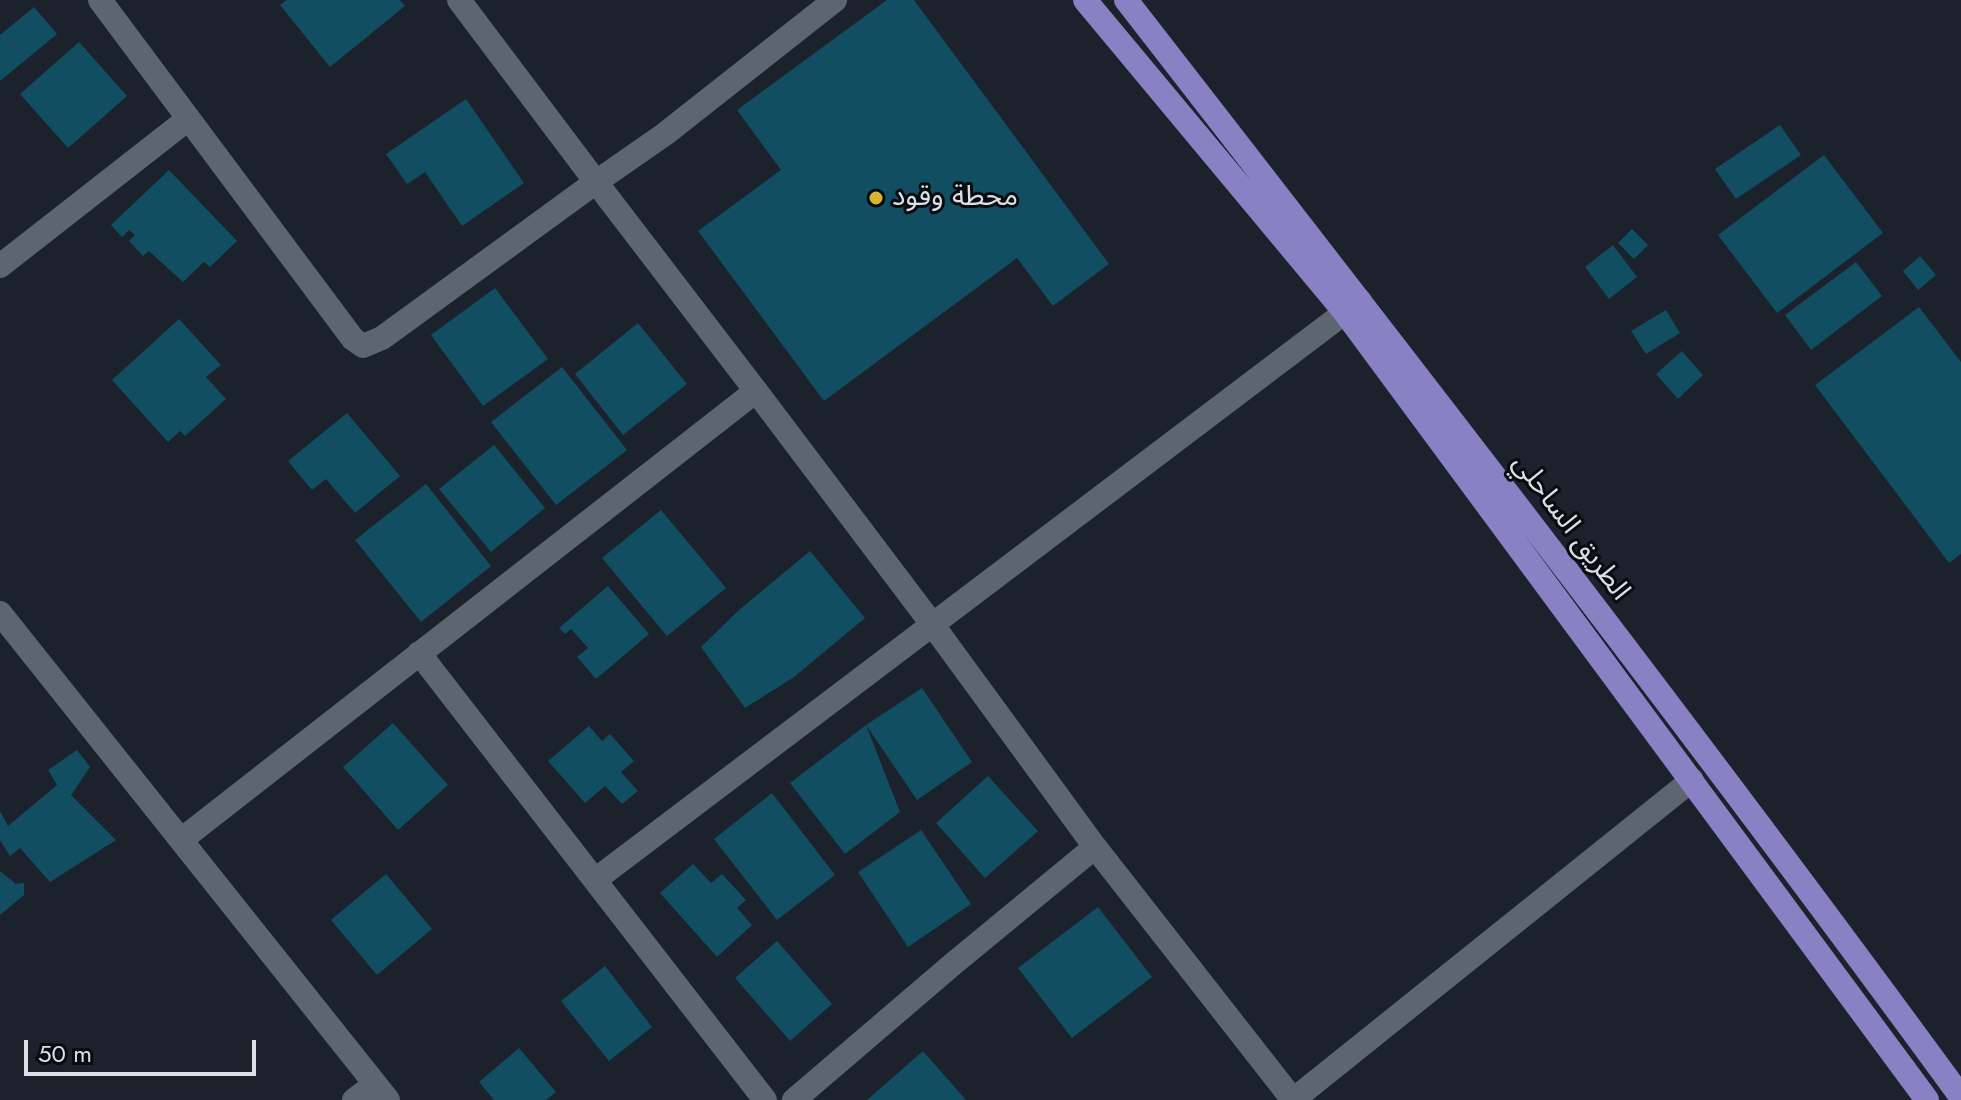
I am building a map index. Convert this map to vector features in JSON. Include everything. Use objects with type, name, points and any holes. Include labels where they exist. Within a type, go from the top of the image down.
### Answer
[{"type":"highway","points":[[1085,0],[1352,306],[1692,780],[1927,1100]]},
{"type":"highway","name":"الطريق الساحلي","points":[[1126,0],[1352,306],[1823,908],[1961,1097]]},
{"type":"street","points":[[100,0],[353,339],[363,346],[382,338],[665,134],[835,0]]},
{"type":"street","points":[[459,0],[932,624],[1095,847],[1293,1100],[1692,780]]},
{"type":"street","points":[[0,266],[188,119]]},
{"type":"street","points":[[595,880],[1352,306]]},
{"type":"street","points":[[181,840],[756,391]]},
{"type":"street","points":[[0,613],[381,1092],[354,1100]]},
{"type":"street","points":[[419,653],[765,1100]]},
{"type":"street","points":[[794,1100],[1095,847]]},
{"type":"building","points":[[287,0],[400,0],[405,6],[330,67],[280,5]]},
{"type":"building","points":[[887,0],[914,0],[1109,264],[1053,306],[1017,258],[824,401],[698,231],[781,170],[737,110]]},
{"type":"building","points":[[34,7],[57,34],[0,81],[0,35]]},
{"type":"building","points":[[79,42],[127,96],[68,148],[20,94]]},
{"type":"building","points":[[466,99],[524,183],[462,226],[425,172],[407,184],[386,154]]},
{"type":"building","points":[[1780,125],[1801,155],[1736,199],[1715,169]]},
{"type":"building","points":[[1824,155],[1883,233],[1777,313],[1718,235]]},
{"type":"building","points":[[169,170],[237,241],[210,267],[204,262],[183,282],[149,251],[143,256],[129,241],[135,235],[129,230],[122,237],[111,225]]},
{"type":"building","points":[[1632,229],[1648,245],[1634,259],[1618,243]]},
{"type":"building","points":[[1613,245],[1637,277],[1609,299],[1585,267]]},
{"type":"building","points":[[1920,256],[1936,275],[1918,290],[1903,271]]},
{"type":"building","points":[[1856,262],[1882,296],[1811,350],[1785,315]]},
{"type":"building","points":[[495,288],[548,359],[483,406],[431,335]]},
{"type":"building","points":[[1919,307],[1961,362],[1961,554],[1949,563],[1815,385]]},
{"type":"building","points":[[1666,310],[1680,333],[1646,354],[1631,331]]},
{"type":"building","points":[[179,319],[221,365],[206,377],[226,399],[185,436],[180,431],[168,442],[112,380]]},
{"type":"building","points":[[638,323],[687,384],[623,435],[575,374]]},
{"type":"building","points":[[1682,351],[1703,375],[1678,399],[1656,374]]},
{"type":"building","points":[[562,367],[627,450],[556,505],[491,422]]},
{"type":"building","points":[[347,413],[400,476],[355,513],[326,479],[312,490],[288,461]]},
{"type":"building","points":[[494,445],[545,508],[491,552],[439,489]]},
{"type":"building","points":[[426,484],[491,566],[421,622],[355,540]]},
{"type":"building","points":[[661,510],[726,588],[667,636],[602,558]]},
{"type":"building","points":[[810,551],[865,618],[794,677],[745,708],[701,647],[739,610]]},
{"type":"building","points":[[608,586],[649,634],[596,679],[577,657],[588,648],[571,629],[565,634],[559,628]]},
{"type":"building","points":[[922,688],[972,762],[917,800],[866,725]]},
{"type":"building","points":[[393,723],[448,785],[398,830],[343,767]]},
{"type":"building","points":[[866,725],[900,812],[845,854],[790,783]]},
{"type":"building","points":[[589,726],[602,741],[610,734],[634,761],[621,772],[638,791],[622,804],[605,786],[585,803],[548,761]]},
{"type":"building","points":[[77,750],[90,767],[71,795],[116,840],[50,882],[20,848],[10,856],[0,840],[0,811],[8,826],[57,785],[48,770]]},
{"type":"building","points":[[988,776],[1038,831],[985,878],[936,823]]},
{"type":"building","points":[[772,793],[835,875],[777,920],[714,839]]},
{"type":"building","points":[[921,830],[971,904],[908,947],[858,872]]},
{"type":"building","points":[[693,864],[711,883],[722,874],[746,900],[737,908],[752,925],[717,957],[660,893]]},
{"type":"building","points":[[0,871],[16,884],[24,883],[24,895],[0,915]]},
{"type":"building","points":[[386,874],[432,929],[377,975],[331,920]]},
{"type":"building","points":[[1098,907],[1152,977],[1072,1038],[1018,968]]},
{"type":"building","points":[[777,941],[832,1004],[790,1041],[735,978]]},
{"type":"building","points":[[605,966],[652,1027],[609,1061],[561,1001]]},
{"type":"building","points":[[519,1048],[556,1092],[546,1100],[494,1100],[479,1082]]},
{"type":"building","points":[[923,1051],[966,1100],[867,1100]]},
{"type":"place","name":"محطة وقود","points":[[876,198]]}]
